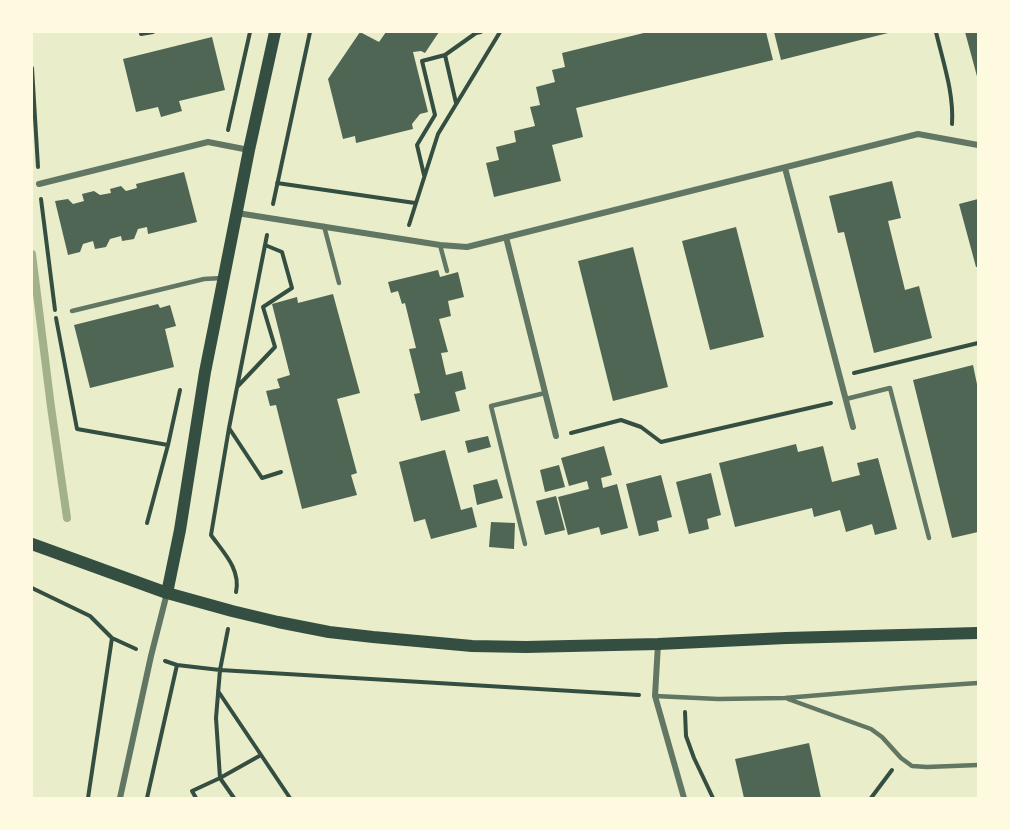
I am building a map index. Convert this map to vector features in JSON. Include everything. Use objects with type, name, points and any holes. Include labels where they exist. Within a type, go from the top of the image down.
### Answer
[{"type":"main road","points":[[167,593],[223,278],[275,32]]},
{"type":"main road","points":[[32,544],[167,593],[278,622],[329,632],[472,646],[578,647],[978,633]]},
{"type":"street","points":[[236,213],[440,245],[467,247],[918,134],[978,145]]},
{"type":"street","points":[[39,184],[208,142],[249,150]]},
{"type":"street","points":[[785,168],[853,428]]},
{"type":"street","points":[[506,237],[556,436]]},
{"type":"street","points":[[120,798],[167,593]]},
{"type":"street","points":[[658,644],[655,696],[684,798]]},
{"type":"lane","points":[[324,226],[339,283]]},
{"type":"lane","points":[[440,245],[447,271]]},
{"type":"lane","points":[[72,310],[204,279],[223,278]]},
{"type":"lane","points":[[846,399],[890,388],[929,538]]},
{"type":"lane","points":[[525,544],[491,406],[545,393]]},
{"type":"lane","points":[[655,696],[718,699],[785,698],[978,683]]},
{"type":"lane","points":[[785,698],[871,729],[912,766],[978,765]]},
{"type":"path","points":[[141,34],[153,32]]},
{"type":"path","points":[[225,145],[250,32]]},
{"type":"path","points":[[234,798],[220,778],[216,718],[220,670],[238,584],[234,569],[211,535],[270,218],[310,32]]},
{"type":"path","points":[[424,175],[417,146],[435,115],[422,61],[445,55],[476,33],[481,32]]},
{"type":"path","points":[[404,239],[438,134],[500,32]]},
{"type":"path","points":[[936,32],[953,113],[951,140]]},
{"type":"path","points":[[445,55],[456,103]]},
{"type":"path","points":[[32,69],[39,184],[55,311],[77,429],[168,445]]},
{"type":"path","points":[[277,183],[415,203]]},
{"type":"path","points":[[237,387],[275,347],[263,306],[292,288],[282,252],[265,244]]},
{"type":"path","points":[[840,377],[978,343]]},
{"type":"path","points":[[556,436],[621,420],[642,427],[661,442],[846,399]]},
{"type":"path","points":[[229,429],[262,477],[281,472]]},
{"type":"path","points":[[32,588],[90,616],[112,638],[177,665],[220,670],[655,696]]},
{"type":"path","points":[[88,798],[112,638]]},
{"type":"path","points":[[147,798],[177,665]]},
{"type":"path","points":[[218,690],[290,798]]},
{"type":"path","points":[[686,697],[684,722],[686,736],[713,798]]},
{"type":"path","points":[[196,798],[192,791],[261,755]]},
{"type":"path","points":[[871,798],[901,758]]},
{"type":"building","points":[[360,32],[379,42],[386,32],[439,32],[425,53],[413,52],[428,112],[420,114],[412,124],[413,129],[356,143],[355,136],[343,139],[328,79]]},
{"type":"building","points":[[648,32],[766,32],[773,60],[576,108],[583,137],[552,145],[561,181],[494,197],[486,163],[499,160],[496,147],[516,142],[514,131],[535,126],[530,107],[540,105],[536,87],[555,82],[552,70],[565,67],[562,53]]},
{"type":"building","points":[[774,32],[892,32],[781,60]]},
{"type":"building","points":[[965,32],[978,32],[978,80]]},
{"type":"building","points":[[212,37],[225,90],[179,101],[182,111],[161,117],[158,107],[136,112],[123,59]]},
{"type":"building","points":[[184,172],[197,222],[148,234],[147,227],[138,229],[134,239],[122,241],[121,236],[110,239],[106,247],[95,249],[93,241],[83,244],[80,252],[68,255],[55,201],[68,199],[73,204],[84,201],[82,194],[94,191],[100,195],[111,193],[110,189],[121,186],[126,191],[137,188],[136,184]]},
{"type":"building","points":[[892,181],[901,218],[888,221],[905,290],[919,286],[932,338],[874,353],[844,232],[838,233],[829,196]]},
{"type":"building","points":[[978,199],[978,267],[976,267],[959,204]]},
{"type":"building","points":[[736,227],[764,337],[710,350],[682,241]]},
{"type":"building","points":[[633,247],[668,387],[613,401],[578,261]]},
{"type":"building","points":[[438,270],[440,277],[458,272],[464,297],[448,301],[451,316],[439,319],[448,352],[441,353],[446,375],[462,371],[466,389],[455,392],[460,411],[421,421],[414,394],[420,393],[409,349],[416,348],[405,303],[402,304],[398,291],[391,293],[388,282]]},
{"type":"building","points":[[333,294],[360,393],[337,399],[357,473],[351,475],[357,495],[302,509],[276,405],[270,406],[266,391],[280,388],[277,379],[290,375],[272,304],[297,297],[298,303]]},
{"type":"building","points":[[158,304],[160,308],[170,305],[176,326],[165,329],[174,367],[90,388],[74,325]]},
{"type":"building","points":[[973,365],[978,389],[978,532],[952,538],[913,380]]},
{"type":"building","points":[[488,436],[491,447],[468,453],[465,441]]},
{"type":"building","points":[[796,444],[798,452],[823,446],[832,482],[860,475],[857,463],[878,458],[897,529],[875,535],[872,524],[846,532],[840,510],[814,517],[812,508],[735,527],[719,463]]},
{"type":"building","points":[[604,446],[612,475],[601,478],[603,488],[617,484],[628,528],[601,535],[599,527],[568,535],[558,497],[589,489],[587,481],[569,486],[561,458]]},
{"type":"building","points":[[445,450],[461,510],[472,507],[477,527],[431,539],[425,519],[414,522],[399,462]]},
{"type":"building","points":[[559,465],[565,487],[545,492],[540,470]]},
{"type":"building","points":[[711,473],[721,515],[707,519],[709,529],[689,534],[676,482]]},
{"type":"building","points":[[661,475],[672,517],[657,521],[659,531],[639,536],[626,484]]},
{"type":"building","points":[[497,479],[503,498],[477,505],[473,485]]},
{"type":"building","points":[[556,496],[565,530],[545,535],[536,501]]},
{"type":"building","points":[[491,522],[515,523],[514,549],[489,547]]},
{"type":"building","points":[[809,743],[821,798],[744,798],[735,759]]},
{"type":"waterway","points":[[32,254],[67,518]]}]
